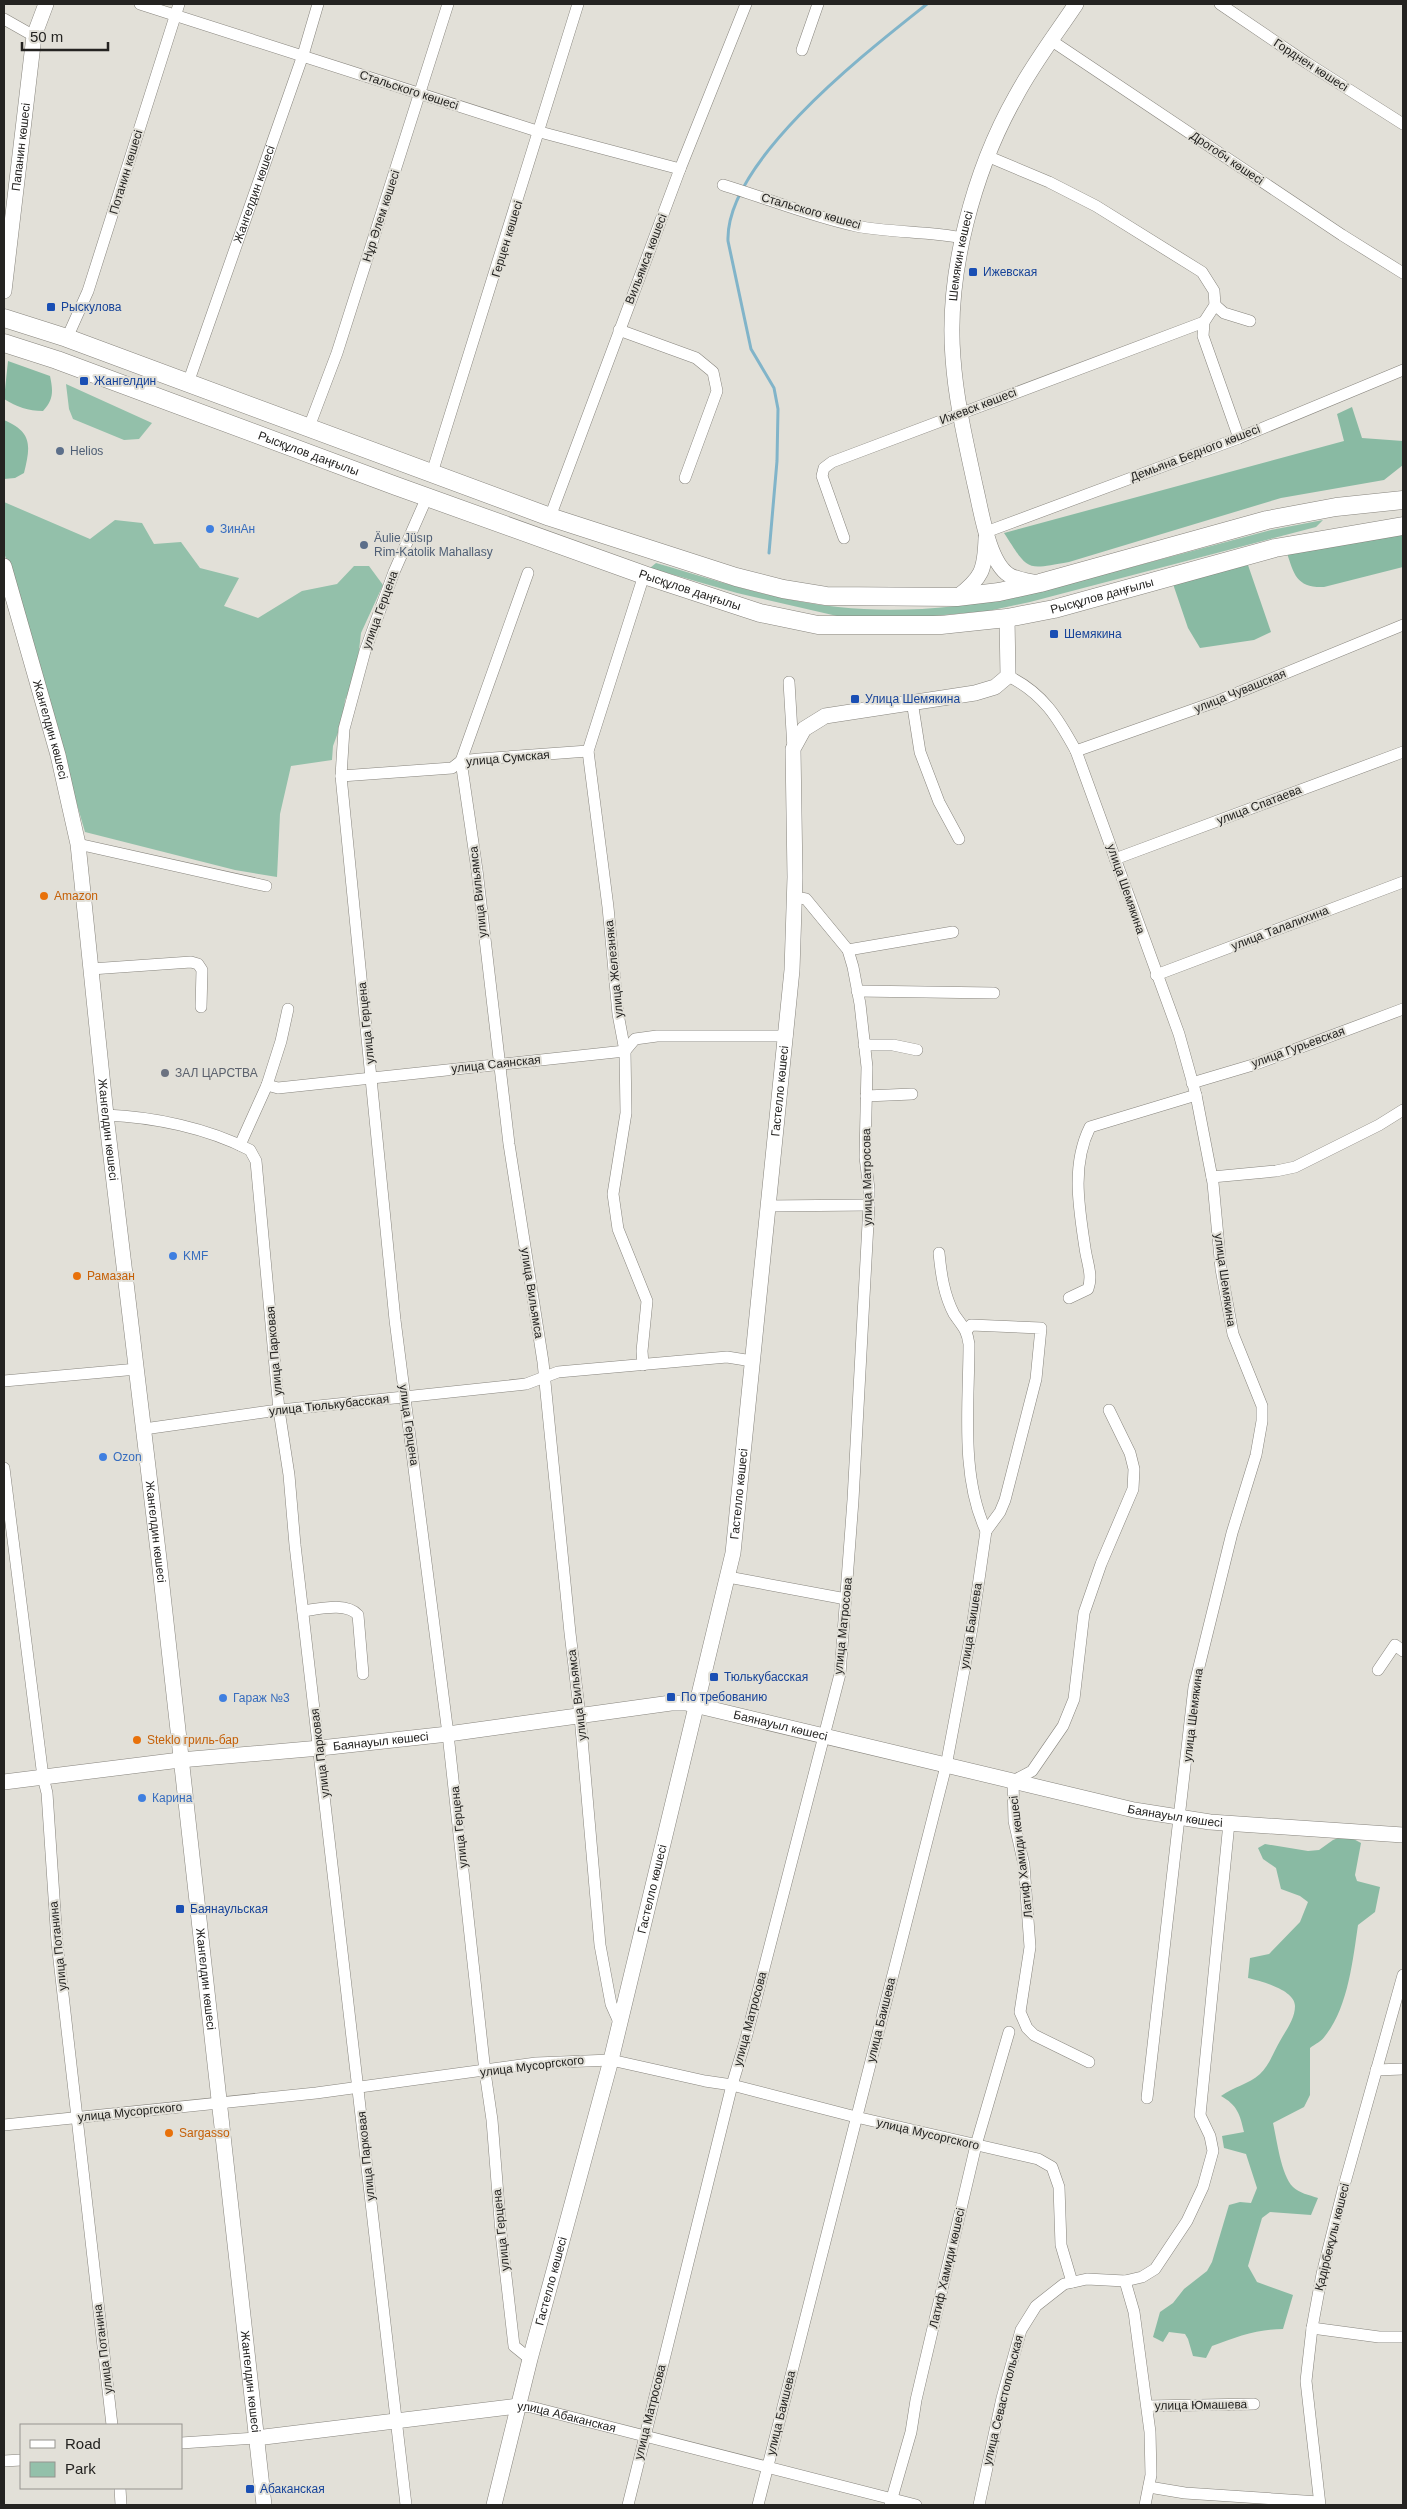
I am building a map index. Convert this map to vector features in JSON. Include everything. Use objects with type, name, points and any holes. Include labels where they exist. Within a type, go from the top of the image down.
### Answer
[{"type":"main road","name":"Рысқұлов даңғылы","points":[[4,318],[67,338],[550,517],[693,565],[783,590],[826,596],[956,597],[999,592],[1040,583],[1267,520],[1336,507],[1403,500]]},
{"type":"main road","name":"Рысқұлов даңғылы","points":[[4,343],[57,360],[644,575],[760,614],[818,625],[940,625],[1007,618],[1054,609],[1226,560],[1341,535],[1403,526]]},
{"type":"main road","points":[[205,414],[211,410],[295,440],[299,439],[309,427]]},
{"type":"main road","points":[[366,474],[374,467],[457,497],[460,497],[467,486]]},
{"type":"main road","points":[[1336,507],[1341,535]]},
{"type":"main road","points":[[506,526],[509,518],[512,517],[578,540],[582,539],[589,530]]},
{"type":"street","name":"Папанин көшесі","points":[[4,291],[34,36],[46,4]]},
{"type":"street","name":"Стальского көшесі","points":[[140,4],[177,9],[303,55],[420,94],[540,132],[680,169]]},
{"type":"street","name":"Жангелдин көшесі","points":[[188,383],[303,55],[318,4]]},
{"type":"street","name":"Нұр Әлем көшесі","points":[[309,427],[337,353],[448,4]]},
{"type":"street","name":"Герцен көшесі","points":[[432,473],[540,132],[578,4]]},
{"type":"street","name":"Вильямса көшесі","points":[[550,517],[680,169],[746,4]]},
{"type":"street","points":[[802,50],[818,4]]},
{"type":"street","name":"Шемякин көшесі","points":[[1040,583],[1011,577],[1001,569],[986,532],[959,413],[952,356],[954,290],[963,238],[974,193],[987,156],[1016,96],[1076,4]]},
{"type":"street","name":"Горднен көшесі","points":[[1220,4],[1307,63],[1403,124]]},
{"type":"street","name":"Потанин көшесі","points":[[67,338],[88,291],[177,9]]},
{"type":"street","points":[[4,19],[34,36]]},
{"type":"street","name":"Дрогобч көшесі","points":[[1052,42],[1342,235],[1403,273]]},
{"type":"street","points":[[987,156],[1049,182],[1096,206],[1202,272],[1214,291],[1215,306],[1204,322],[1203,336],[1239,438]]},
{"type":"street","name":"Стальского көшесі","points":[[729,186],[854,225],[895,232],[938,233],[963,238]]},
{"type":"street","points":[[1215,306],[1224,313],[1250,320]]},
{"type":"street","name":"Ижевск көшесі","points":[[844,538],[822,476],[824,468],[832,462],[1204,322]]},
{"type":"street","points":[[619,330],[696,358],[713,372],[717,391],[685,478]]},
{"type":"street","name":"Демьяна Бедного көшесі","points":[[986,532],[1239,438],[1311,406],[1403,370]]},
{"type":"street","name":"улица Герцена","points":[[427,497],[400,557],[365,651],[344,729],[341,776],[395,1320],[448,1734],[485,2072],[492,2120],[501,2233],[514,2346],[530,2359]]},
{"type":"street","name":"Шемякин көшесі","points":[[956,597],[974,584],[980,575],[985,562],[986,532]]},
{"type":"street","name":"Жангелдин көшесі","points":[[4,566],[8,591],[58,754],[78,844],[106,1115],[144,1429],[264,2505]]},
{"type":"street","name":"улица Вильямса","points":[[528,573],[467,739],[461,761],[477,870],[483,936],[501,1063],[509,1144],[545,1377],[580,1716],[600,1945],[611,2004],[619,2022]]},
{"type":"street","name":"улица Железняка","points":[[643,1365],[642,1352],[647,1301],[618,1230],[613,1194],[622,1148],[626,1113],[625,1050],[618,1014],[608,907],[588,751],[644,575]]},
{"type":"street","points":[[793,749],[804,729],[825,716],[912,701],[975,693],[995,687],[1008,676],[1007,618]]},
{"type":"street","name":"улица Чувашская","points":[[1076,751],[1215,702],[1403,625]]},
{"type":"street","name":"улица Шемякина","points":[[1008,676],[1026,685],[1044,702],[1060,723],[1076,751],[1179,1034],[1196,1095],[1212,1177],[1221,1269],[1232,1334],[1262,1406],[1262,1421],[1256,1455],[1232,1533],[1200,1660],[1147,2098]]},
{"type":"street","points":[[789,682],[793,749]]},
{"type":"street","points":[[912,701],[920,752],[939,802],[959,839]]},
{"type":"street","name":"Гастелло көшесі","points":[[494,2505],[530,2359],[611,2060],[734,1553],[767,1206],[787,1036],[795,897],[793,749]]},
{"type":"street","name":"улица Сумская","points":[[341,776],[452,768],[461,761],[588,751]]},
{"type":"street","name":"улица Спатаева","points":[[1115,859],[1403,752]]},
{"type":"street","points":[[78,844],[266,886]]},
{"type":"street","name":"улица Талалихина","points":[[1156,975],[1403,882]]},
{"type":"street","name":"улица Матросова","points":[[628,2505],[695,2241],[732,2084],[748,2032],[840,1674],[869,1205],[865,1156],[866,1096],[864,1045],[848,950],[806,899],[795,897]]},
{"type":"street","points":[[848,950],[954,932]]},
{"type":"street","points":[[91,969],[191,962],[198,964],[202,970],[201,1007]]},
{"type":"street","points":[[856,991],[994,993]]},
{"type":"street","points":[[240,1145],[267,1085],[281,1041],[288,1009]]},
{"type":"street","name":"улица Гурьевская","points":[[1192,1083],[1256,1064],[1403,1009]]},
{"type":"street","name":"улица Саянская","points":[[267,1085],[278,1088],[625,1050],[636,1039],[657,1036],[787,1036]]},
{"type":"street","points":[[864,1045],[893,1045],[917,1050]]},
{"type":"street","points":[[866,1096],[912,1094]]},
{"type":"street","points":[[1069,1298],[1088,1289],[1092,1278],[1079,1211],[1078,1173],[1083,1141],[1090,1127],[1196,1095]]},
{"type":"street","points":[[1212,1177],[1276,1171],[1295,1167],[1379,1125],[1403,1110]]},
{"type":"street","name":"улица Парковая","points":[[106,1115],[149,1119],[200,1131],[250,1150],[256,1161],[279,1410],[289,1475],[406,2505]]},
{"type":"street","points":[[767,1206],[869,1205]]},
{"type":"street","points":[[939,1254],[943,1286],[955,1314],[967,1330],[970,1344],[970,1453],[976,1510],[986,1531]]},
{"type":"street","name":"улица Баишева","points":[[758,2505],[946,1766],[972,1628],[986,1531],[1000,1512],[1007,1492],[1036,1379],[1041,1328],[971,1325],[967,1330]]},
{"type":"street","name":"улица Тюлькубасская","points":[[144,1429],[279,1410],[526,1384],[558,1372],[727,1357],[752,1361]]},
{"type":"street","points":[[4,1380],[137,1369]]},
{"type":"street","name":"Латиф Хамиди көшесі","points":[[1089,2062],[1034,2035],[1027,2028],[1020,2012],[1030,1948],[1024,1865],[1014,1821],[1013,1782],[1032,1771],[1064,1726],[1074,1699],[1084,1613],[1101,1564],[1133,1489],[1134,1468],[1130,1453],[1109,1410]]},
{"type":"street","name":"улица Потанина","points":[[4,1468],[43,1777],[47,1793],[57,1942],[112,2424]]},
{"type":"street","points":[[728,1577],[846,1599]]},
{"type":"street","points":[[303,1610],[340,1608],[354,1610],[358,1615],[363,1674]]},
{"type":"street","points":[[1378,1670],[1395,1645],[1403,1651]]},
{"type":"street","name":"Баянауыл көшесі","points":[[4,1782],[180,1760],[320,1748],[448,1734],[671,1704],[698,1706],[1134,1810],[1180,1818],[1229,1823],[1403,1835]]},
{"type":"street","points":[[1144,2505],[1152,2475],[1148,2406],[1134,2312],[1125,2281],[1142,2277],[1155,2269],[1187,2221],[1204,2187],[1213,2151],[1210,2136],[1200,2115],[1229,1823]]},
{"type":"street","name":"Қадірбекұлы көшесі","points":[[1320,2503],[1306,2381],[1312,2328],[1324,2265],[1403,1975]]},
{"type":"street","name":"Латиф Хамиди көшесі","points":[[891,2502],[911,2432],[916,2400],[976,2145],[1009,2032]]},
{"type":"street","name":"улица Мусоргского","points":[[4,2125],[78,2119],[485,2072],[536,2063],[611,2060],[704,2082],[732,2084],[856,2117],[1038,2159],[1052,2167],[1059,2187],[1064,2260],[1072,2282]]},
{"type":"street","points":[[1376,2070],[1403,2068]]},
{"type":"street","name":"улица Севастопольская","points":[[979,2505],[1002,2398],[1021,2330],[1036,2306],[1064,2284],[1087,2279],[1125,2281]]},
{"type":"street","points":[[1312,2328],[1379,2337],[1403,2337]]},
{"type":"street","name":"улица Юмашева","points":[[1148,2406],[1254,2404]]},
{"type":"street","name":"улица Абаканская","points":[[182,2443],[256,2438],[518,2406],[531,2407],[891,2502],[916,2505]]},
{"type":"street","points":[[4,2461],[20,2460]]},
{"type":"street","points":[[1149,2487],[1185,2493],[1320,2503]]},
{"type":"street","points":[[120,2489],[122,2505]]},
{"type":"green space","points":[[8,361],[50,376],[52,395],[47,407],[43,411],[23,408],[4,399]]},
{"type":"green space","points":[[66,384],[152,423],[139,439],[124,440],[73,419],[69,409]]},
{"type":"green space","points":[[1352,407],[1362,438],[1403,441],[1403,465],[1384,480],[1281,498],[1069,562],[1043,566],[1029,565],[1024,561],[1004,533],[1344,441],[1337,414]]},
{"type":"green space","points":[[4,420],[20,429],[27,441],[28,455],[24,473],[15,478],[4,479]]},
{"type":"green space","points":[[4,502],[90,539],[115,520],[142,523],[154,544],[181,542],[200,568],[239,578],[224,606],[258,618],[302,591],[337,584],[354,566],[369,566],[383,585],[361,633],[356,676],[345,700],[343,719],[333,746],[332,760],[291,766],[280,814],[277,877],[235,870],[85,832],[4,552]]},
{"type":"green space","points":[[1323,520],[1316,527],[1030,602],[988,611],[911,618],[837,616],[737,593],[650,568],[656,563],[746,589],[815,604],[885,610],[933,608],[1027,595],[1271,530]]},
{"type":"green space","points":[[1403,532],[1403,567],[1324,587],[1308,585],[1298,579],[1287,553]]},
{"type":"green space","points":[[1248,565],[1271,632],[1254,640],[1200,648],[1188,628],[1173,584]]},
{"type":"green space","points":[[1346,1835],[1361,1843],[1355,1875],[1357,1881],[1380,1887],[1375,1912],[1358,1925],[1348,1983],[1333,2025],[1324,2038],[1310,2048],[1310,2095],[1304,2107],[1273,2123],[1282,2166],[1289,2182],[1298,2191],[1318,2198],[1311,2215],[1270,2212],[1262,2218],[1248,2266],[1257,2282],[1293,2295],[1283,2329],[1255,2332],[1212,2346],[1206,2358],[1193,2356],[1185,2334],[1169,2332],[1163,2342],[1153,2337],[1160,2312],[1173,2303],[1184,2289],[1207,2271],[1212,2262],[1229,2205],[1240,2202],[1251,2203],[1257,2188],[1246,2154],[1224,2148],[1222,2136],[1244,2132],[1237,2111],[1231,2103],[1221,2096],[1251,2080],[1263,2071],[1290,2024],[1295,2011],[1294,2000],[1284,1991],[1248,1978],[1250,1958],[1269,1954],[1300,1922],[1308,1902],[1300,1896],[1281,1889],[1276,1868],[1263,1859],[1258,1848],[1265,1844],[1308,1851],[1319,1850],[1333,1840]]},
{"type":"waterway","points":[[769,553],[777,461],[778,409],[774,388],[751,349],[728,241],[733,210],[750,177],[774,143],[804,110],[837,79],[927,4]]},
{"type":"place","name":"Ижевская","points":[[973,272]]},
{"type":"place","name":"Рыскулова","points":[[51,307]]},
{"type":"place","name":"Жангелдин","points":[[84,381]]},
{"type":"place","name":"Helios","points":[[60,451]]},
{"type":"place","name":"ЗинАн","points":[[210,529]]},
{"type":"place","name":"Äulie Jüsıp Rim-Katolik Mahallasy","points":[[364,545]]},
{"type":"place","name":"Шемякина","points":[[1054,634]]},
{"type":"place","name":"Улица Шемякина","points":[[855,699]]},
{"type":"place","name":"Amazon","points":[[44,896]]},
{"type":"place","name":"ЗАЛ ЦАРСТВА","points":[[165,1073]]},
{"type":"place","name":"KMF","points":[[173,1256]]},
{"type":"place","name":"Рамазан","points":[[77,1276]]},
{"type":"place","name":"Ozon","points":[[103,1457]]},
{"type":"place","name":"Тюлькубасская","points":[[714,1677]]},
{"type":"place","name":"По требованию","points":[[671,1697]]},
{"type":"place","name":"Гараж №3","points":[[223,1698]]},
{"type":"place","name":"Steklo гриль-бар","points":[[137,1740]]},
{"type":"place","name":"Карина","points":[[142,1798]]},
{"type":"place","name":"Баянаульская","points":[[180,1909]]},
{"type":"place","name":"Sargasso","points":[[169,2133]]},
{"type":"place","name":"Абаканская","points":[[250,2489]]}]
